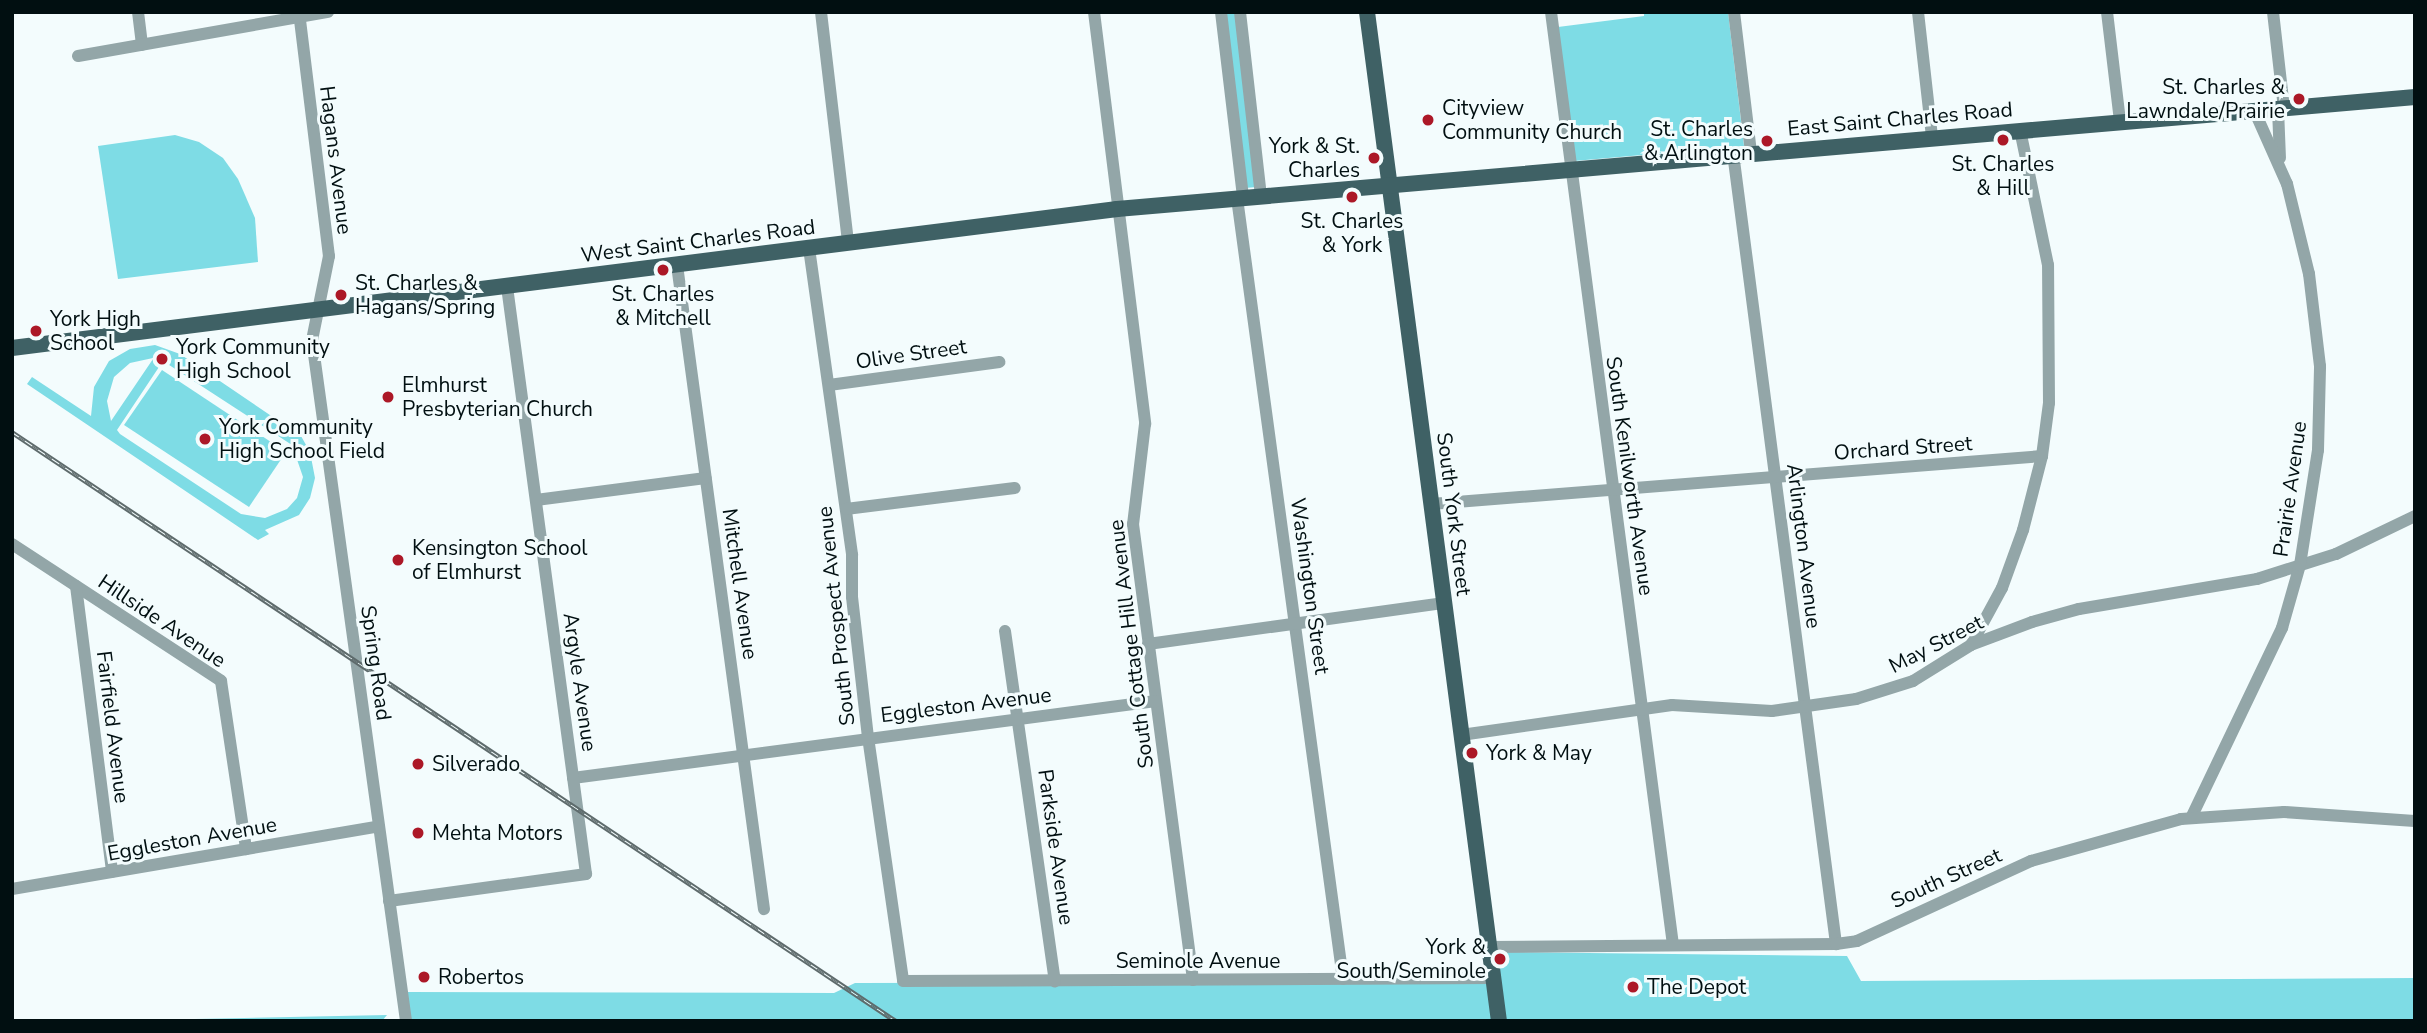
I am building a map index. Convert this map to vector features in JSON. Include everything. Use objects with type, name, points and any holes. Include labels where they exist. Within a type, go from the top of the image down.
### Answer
[{"type":"main road","name":"South York Street","points":[[1367,12],[1499,1021]]},
{"type":"main road","name":"East Saint Charles Road","points":[[1390,184],[2415,97]]},
{"type":"main road","name":"West Saint Charles Road","points":[[12,348],[1116,209],[1390,184]]},
{"type":"street","points":[[138,12],[142,45]]},
{"type":"street","points":[[78,56],[328,12]]},
{"type":"street","points":[[821,12],[848,243]]},
{"type":"street","name":"South Cottage Hill Avenue","points":[[1094,12],[1116,209],[1145,424],[1133,524],[1193,980]]},
{"type":"street","name":"Washington Street","points":[[1221,12],[1240,197],[1343,979]]},
{"type":"street","points":[[1240,12],[1261,195]]},
{"type":"street","name":"South Kenilworth Avenue","points":[[1551,12],[1673,945]]},
{"type":"street","points":[[1734,12],[1751,152]]},
{"type":"street","points":[[1917,12],[1932,137]]},
{"type":"street","points":[[2107,12],[2120,121]]},
{"type":"street","points":[[2273,12],[2281,108],[2280,165]]},
{"type":"street","name":"Hagans Avenue","points":[[299,15],[329,256],[318,311]]},
{"type":"street","name":"Prairie Avenue","points":[[2192,818],[2263,674],[2300,565],[2316,471],[2320,366],[2309,274],[2280,165],[2254,110]]},
{"type":"street","points":[[1971,645],[2012,562],[2042,456],[2051,376],[2051,298],[2043,233],[2020,130]]},
{"type":"street","name":"Arlington Avenue","points":[[1733,153],[1836,944]]},
{"type":"street","name":"South Prospect Avenue","points":[[809,248],[846,509],[867,737],[903,981]]},
{"type":"street","name":"Mitchell Avenue","points":[[677,265],[764,909]]},
{"type":"street","name":"Argyle Avenue","points":[[389,901],[586,874],[507,286]]},
{"type":"street","name":"Spring Road","points":[[318,311],[312,340],[406,1021]]},
{"type":"street","name":"Olive Street","points":[[829,385],[999,362]]},
{"type":"street","name":"Orchard Street","points":[[1431,504],[2042,456]]},
{"type":"street","points":[[536,500],[706,478]]},
{"type":"street","points":[[846,509],[1015,488]]},
{"type":"street","name":"May Street","points":[[1461,735],[1641,709],[1689,705],[1757,711],[1805,708],[1913,681],[1971,645],[2062,613],[2220,588],[2300,565],[2358,544],[2415,516]]},
{"type":"street","name":"Hillside Avenue","points":[[12,544],[221,681],[246,849]]},
{"type":"street","name":"Fairfield Avenue","points":[[76,586],[112,872]]},
{"type":"street","points":[[1148,644],[1444,603]]},
{"type":"street","name":"Parkside Avenue","points":[[1005,631],[1055,981]]},
{"type":"street","name":"Eggleston Avenue","points":[[573,778],[867,737],[1156,701]]},
{"type":"street","name":"South Street","points":[[1489,947],[1836,944],[1857,940],[2031,861],[2119,834],[2192,818],[2326,813],[2415,821]]},
{"type":"street","name":"Eggleston Avenue","points":[[12,889],[379,826]]},
{"type":"street","name":"Seminole Avenue","points":[[903,981],[1493,978]]},
{"type":"shaded area","points":[[1225,12],[1237,12],[1257,187],[1245,188]]},
{"type":"shaded area","points":[[1644,12],[1728,12],[1744,146],[1574,161],[1558,27],[1644,16]]},
{"type":"shaded area","points":[[175,135],[199,142],[223,158],[238,179],[255,218],[258,262],[118,279],[98,146]]},
{"type":"shaded area","points":[[155,345],[180,354],[301,436],[310,452],[315,478],[310,498],[299,515],[265,530],[269,534],[258,540],[27,384],[32,377],[91,416],[94,387],[109,361],[130,349]],"holes":[[[153,359],[111,421],[107,401],[114,377],[130,363]],[[163,361],[292,445],[303,477],[297,498],[287,509],[265,518],[241,514],[120,434],[117,430]]]},
{"type":"shaded area","name":"York Community High School Field","points":[[162,370],[286,452],[249,507],[124,425]]},
{"type":"shaded area","points":[[1496,952],[1847,956],[1861,981],[2415,978],[2415,1021],[410,1021],[407,992],[834,993],[855,983],[1499,982]]},
{"type":"shaded area","points":[[387,1015],[382,1021],[96,1021]]},
{"type":"railway","points":[[12,432],[896,1021]]},
{"type":"place","name":"St. Charles & Lawndale/Prairie","points":[[2299,99]]},
{"type":"place","name":"Cityview Community Church","points":[[1428,120]]},
{"type":"place","name":"St. Charles & Hill","points":[[2003,140]]},
{"type":"place","name":"St. Charles & Arlington","points":[[1767,141]]},
{"type":"place","name":"York & St. Charles","points":[[1374,158]]},
{"type":"place","name":"St. Charles & York","points":[[1352,197]]},
{"type":"place","name":"St. Charles & Mitchell","points":[[663,270]]},
{"type":"place","name":"St. Charles & Hagans/Spring","points":[[341,295]]},
{"type":"place","name":"York High School","points":[[36,331]]},
{"type":"place","name":"York Community High School","points":[[162,359]]},
{"type":"place","name":"Elmhurst Presbyterian Church","points":[[388,397]]},
{"type":"place","name":"York Community High School Field","points":[[205,439]]},
{"type":"place","name":"Kensington School of Elmhurst","points":[[398,560]]},
{"type":"place","name":"York & May","points":[[1472,753]]},
{"type":"place","name":"Silverado","points":[[418,764]]},
{"type":"place","name":"Mehta Motors","points":[[418,833]]},
{"type":"place","name":"York & South/Seminole","points":[[1500,959]]},
{"type":"place","name":"Robertos","points":[[424,977]]},
{"type":"place","name":"The Depot","points":[[1633,987]]}]
